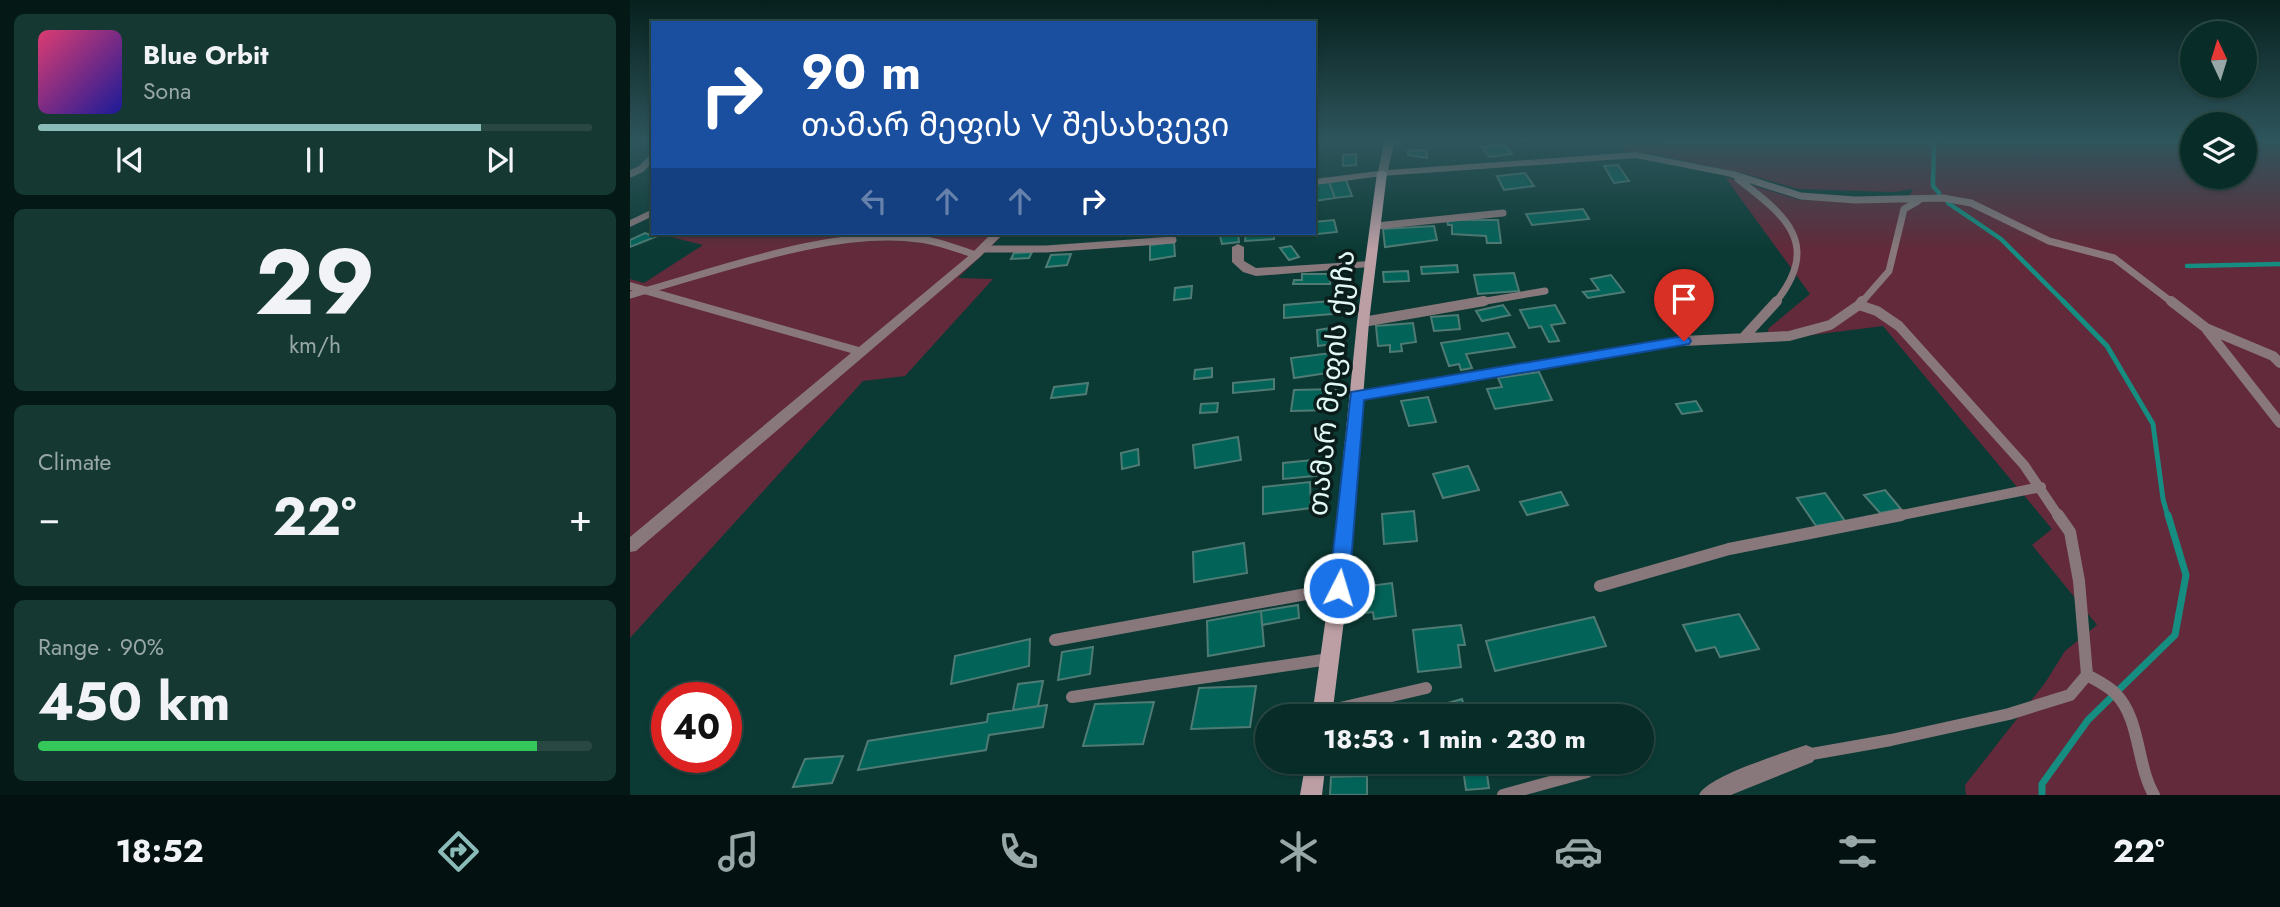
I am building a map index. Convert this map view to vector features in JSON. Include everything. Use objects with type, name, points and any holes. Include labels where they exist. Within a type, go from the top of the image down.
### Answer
[{"type":"street","points":[[1316,182],[1359,176]]},
{"type":"street","name":"თამარ მეფის ქუჩა","points":[[1323,704],[1339,588],[1363,322],[1382,176]]},
{"type":"street","points":[[630,224],[651,213]]},
{"type":"street","points":[[630,547],[996,235]]},
{"type":"street","points":[[1238,247],[1238,262],[1247,270],[1256,272],[1370,264]]},
{"type":"street","points":[[630,286],[859,351]]},
{"type":"street","points":[[1357,396],[1684,341]]},
{"type":"street","points":[[1710,795],[1732,783],[1806,755]]},
{"type":"street","points":[[1311,795],[1314,774]]},
{"type":"lane","points":[[1735,176],[1783,215],[1796,236],[1798,255],[1779,302],[1744,337]]},
{"type":"lane","points":[[1739,176],[1801,196],[1855,200],[1943,198],[1972,203],[2049,241],[2114,258],[2206,328],[2278,359]]},
{"type":"lane","points":[[1684,341],[1789,336],[1830,325],[1860,305],[1889,271],[1904,209],[1921,199]]},
{"type":"lane","points":[[1376,226],[1503,213]]},
{"type":"lane","points":[[630,295],[801,250],[858,239],[915,238],[979,252],[1173,240]]},
{"type":"lane","points":[[1363,322],[1545,291]]},
{"type":"lane","points":[[1806,755],[2009,714],[2070,695],[2087,675],[2080,581],[2070,532],[2041,487],[1899,326],[1877,311],[1860,305]]},
{"type":"lane","points":[[2206,328],[2280,423]]},
{"type":"lane","points":[[1600,586],[1729,549],[2041,487]]},
{"type":"lane","points":[[1055,640],[1339,588]]},
{"type":"lane","points":[[1072,697],[1329,659]]},
{"type":"lane","points":[[2087,675],[2115,693],[2133,725],[2144,781],[2154,795]]},
{"type":"lane","points":[[1362,704],[1426,688]]},
{"type":"lane","points":[[1503,795],[1580,774]]},
{"type":"shaded area","points":[[1753,176],[2180,176],[2180,189],[2257,189],[2257,176],[2280,176],[2280,795],[1966,795],[1965,785],[2045,683],[2065,651],[2097,625],[2032,545],[2052,529],[1883,326],[1764,341],[1769,328],[1810,294],[1725,177],[1800,200],[1906,202],[1913,189],[1894,192],[1798,189]]},
{"type":"shaded area","points":[[663,235],[1003,235],[958,278],[993,279],[905,376],[863,381],[630,638],[630,279],[644,283],[703,245]]},
{"type":"building","points":[[1497,176],[1527,176],[1534,186],[1504,190]]},
{"type":"building","points":[[1610,176],[1626,176],[1629,181],[1614,183]]},
{"type":"building","points":[[1346,180],[1352,196],[1335,198],[1329,182]]},
{"type":"building","points":[[1329,182],[1335,198],[1316,201],[1316,184]]},
{"type":"building","points":[[1583,209],[1589,219],[1532,225],[1526,214]]},
{"type":"building","points":[[1334,220],[1337,232],[1316,234],[1316,222]]},
{"type":"building","points":[[1447,220],[1498,220],[1501,243],[1487,243],[1486,236],[1452,234],[1452,225],[1448,225]]},
{"type":"building","points":[[1434,226],[1437,240],[1385,247],[1383,229]]},
{"type":"building","points":[[645,233],[655,237],[630,247],[630,240]]},
{"type":"building","points":[[1238,235],[1239,242],[1222,244],[1220,236]]},
{"type":"building","points":[[1246,235],[1274,235],[1274,239],[1245,241]]},
{"type":"building","points":[[1174,242],[1175,256],[1150,260],[1150,245]]},
{"type":"building","points":[[1291,246],[1299,257],[1289,260],[1280,248]]},
{"type":"building","points":[[1032,252],[1029,258],[1011,259],[1014,253]]},
{"type":"building","points":[[1071,254],[1067,265],[1046,267],[1051,255]]},
{"type":"building","points":[[1457,265],[1458,272],[1422,274],[1421,267]]},
{"type":"building","points":[[1408,271],[1409,281],[1384,282],[1383,272]]},
{"type":"building","points":[[1514,273],[1519,291],[1478,294],[1474,275]]},
{"type":"building","points":[[1302,274],[1331,274],[1330,284],[1293,284],[1294,280],[1302,280]]},
{"type":"building","points":[[1611,275],[1624,292],[1588,298],[1583,292],[1599,290],[1591,279]]},
{"type":"building","points":[[1192,286],[1191,298],[1174,300],[1175,288]]},
{"type":"building","points":[[1331,301],[1332,314],[1284,318],[1284,305]]},
{"type":"building","points":[[1503,305],[1510,315],[1482,321],[1476,311]]},
{"type":"building","points":[[1555,305],[1565,323],[1551,325],[1559,341],[1549,342],[1541,326],[1529,328],[1520,310]]},
{"type":"building","points":[[1458,315],[1460,329],[1434,331],[1431,317]]},
{"type":"building","points":[[1413,323],[1416,342],[1401,344],[1402,351],[1390,352],[1390,345],[1378,346],[1376,326]]},
{"type":"building","points":[[1331,328],[1332,344],[1318,346],[1317,330]]},
{"type":"building","points":[[1508,333],[1515,347],[1466,354],[1472,368],[1461,370],[1459,364],[1449,366],[1441,343]]},
{"type":"building","points":[[1331,353],[1334,372],[1294,378],[1291,358]]},
{"type":"building","points":[[1212,368],[1212,377],[1194,379],[1195,370]]},
{"type":"building","points":[[1539,372],[1552,400],[1495,409],[1487,389],[1502,387],[1498,378]]},
{"type":"building","points":[[1274,379],[1274,389],[1233,393],[1233,383]]},
{"type":"building","points":[[1088,383],[1086,394],[1051,398],[1054,387]]},
{"type":"building","points":[[1336,389],[1334,410],[1291,411],[1294,390]]},
{"type":"building","points":[[1428,397],[1436,422],[1409,426],[1401,401]]},
{"type":"building","points":[[1696,401],[1702,411],[1682,414],[1676,404]]},
{"type":"building","points":[[1218,403],[1217,412],[1200,413],[1201,404]]},
{"type":"building","points":[[1238,437],[1241,460],[1195,468],[1193,445]]},
{"type":"building","points":[[1138,449],[1139,465],[1122,469],[1121,453]]},
{"type":"building","points":[[1323,459],[1324,475],[1283,479],[1283,463]]},
{"type":"building","points":[[1468,466],[1479,490],[1443,498],[1433,474]]},
{"type":"building","points":[[1310,482],[1311,508],[1263,514],[1263,487]]},
{"type":"building","points":[[1885,490],[1901,509],[1880,513],[1864,495]]},
{"type":"building","points":[[1561,492],[1568,505],[1527,515],[1520,502]]},
{"type":"building","points":[[1825,493],[1845,521],[1816,526],[1797,498]]},
{"type":"building","points":[[1414,511],[1417,541],[1384,544],[1382,514]]},
{"type":"building","points":[[1244,543],[1247,573],[1194,582],[1193,552]]},
{"type":"building","points":[[1392,583],[1396,616],[1374,619],[1373,612],[1355,614],[1353,588]]},
{"type":"building","points":[[1298,605],[1299,618],[1262,625],[1261,611]]},
{"type":"building","points":[[1261,611],[1264,646],[1208,656],[1207,621]]},
{"type":"building","points":[[1739,614],[1759,649],[1720,657],[1715,647],[1696,651],[1683,625]]},
{"type":"building","points":[[1594,617],[1606,646],[1495,671],[1486,641]]},
{"type":"building","points":[[1461,625],[1465,645],[1458,645],[1461,667],[1418,672],[1413,630]]},
{"type":"building","points":[[1030,639],[1029,666],[951,684],[955,656]]},
{"type":"building","points":[[1093,647],[1090,674],[1058,680],[1062,652]]},
{"type":"building","points":[[1043,681],[1038,706],[1013,710],[1018,684]]},
{"type":"building","points":[[1256,686],[1250,727],[1191,729],[1199,688]]},
{"type":"building","points":[[1462,699],[1463,704],[1444,704]]},
{"type":"building","points":[[1154,702],[1143,744],[1083,746],[1095,704]]},
{"type":"building","points":[[1047,705],[1043,727],[989,735],[986,750],[858,770],[868,741],[987,722],[988,714]]},
{"type":"building","points":[[843,756],[832,783],[793,787],[805,759]]},
{"type":"building","points":[[1464,774],[1487,774],[1489,788],[1466,790]]},
{"type":"building","points":[[1367,776],[1367,795],[1330,795],[1331,777]]},
{"type":"waterway","points":[[1933,176],[1933,186],[1939,193]]},
{"type":"waterway","points":[[1948,203],[2001,239],[2063,301]]},
{"type":"waterway","points":[[2187,266],[2280,264]]},
{"type":"waterway","points":[[2063,301],[2107,346],[2153,424],[2168,517]]},
{"type":"waterway","points":[[2042,795],[2042,784],[2088,720],[2175,635],[2186,575],[2168,515]]},
{"type":"route","points":[[1339,588],[1357,396],[1684,341]]}]
